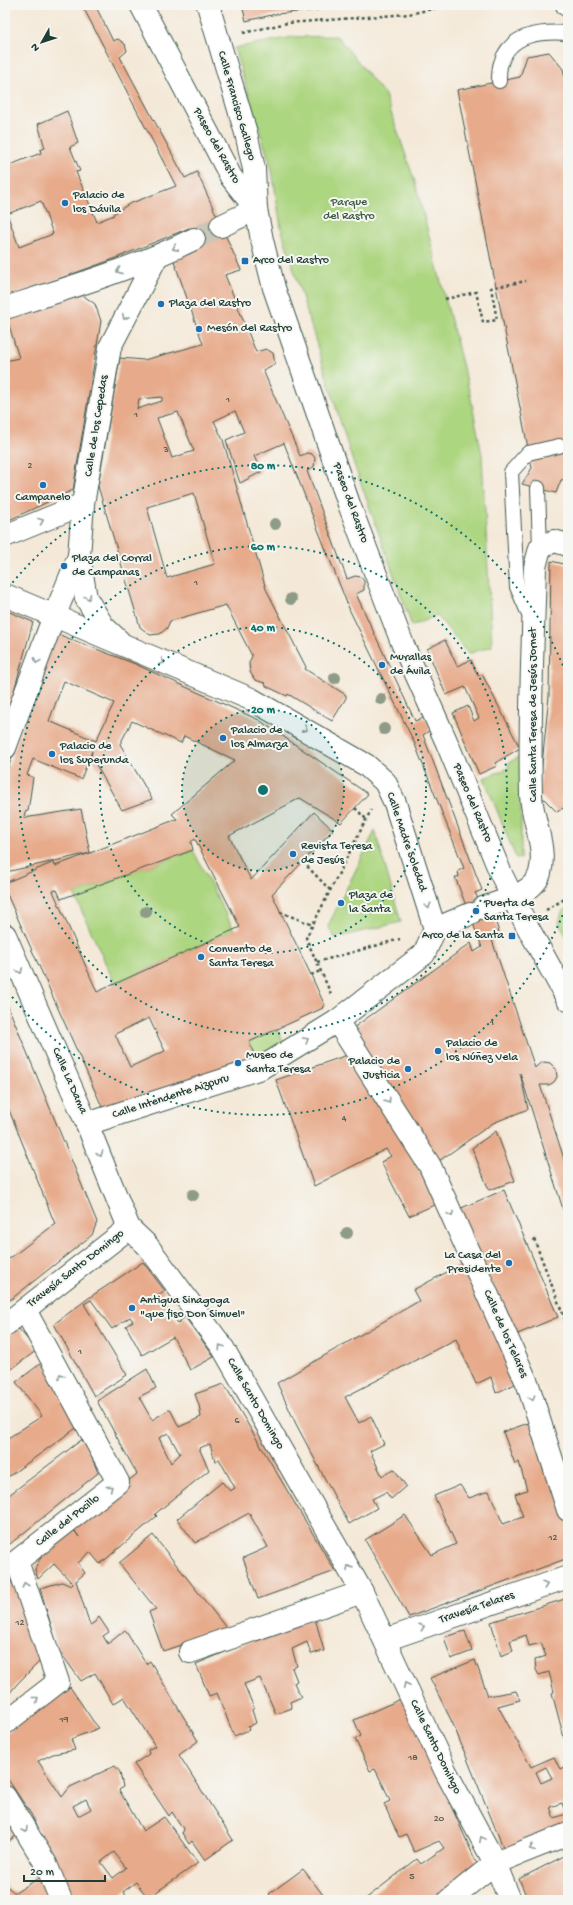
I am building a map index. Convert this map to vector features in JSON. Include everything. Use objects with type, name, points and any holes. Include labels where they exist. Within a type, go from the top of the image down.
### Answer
[{"type":"street","name":"Paseo del Rastro","points":[[141,5],[231,177],[256,209],[274,288],[350,507],[403,645],[512,897],[568,1000]]},
{"type":"street","name":"Calle Francisco Gallego","points":[[208,5],[254,169],[256,209]]},
{"type":"street","points":[[221,226],[256,209]]},
{"type":"street","points":[[5,308],[84,284],[156,258],[194,239]]},
{"type":"street","name":"Calle de los Cepedas","points":[[84,504],[110,347],[156,258]]},
{"type":"street","points":[[5,536],[84,504],[79,556],[86,598],[103,626],[126,647]]},
{"type":"street","points":[[540,548],[554,541],[568,545]]},
{"type":"street","name":"Calle Santa Teresa de Jesús Jornet","points":[[512,897],[530,888],[540,873],[542,850],[531,796],[535,567],[540,548]]},
{"type":"street","points":[[5,748],[52,620],[79,556]]},
{"type":"street","points":[[5,595],[52,620],[126,647]]},
{"type":"street","name":"Calle Madre Soledad","points":[[126,647],[251,699],[366,765],[385,782],[395,803],[435,929]]},
{"type":"street","points":[[335,1011],[424,954],[435,929],[512,897]]},
{"type":"street","name":"Calle La Dama","points":[[5,935],[88,1124],[129,1228]]},
{"type":"street","name":"Calle Intendente Aizpuru","points":[[88,1124],[261,1068],[335,1011]]},
{"type":"street","name":"Calle de los Telares","points":[[335,1011],[430,1166],[528,1385],[568,1510]]},
{"type":"street","name":"Travesía Santo Domingo","points":[[5,1325],[129,1228]]},
{"type":"street","name":"Calle Santo Domingo","points":[[129,1228],[147,1245],[223,1348],[362,1592],[446,1772],[495,1863],[510,1900]]},
{"type":"street","name":"Calle del Pocillo","points":[[5,1723],[58,1682],[17,1561],[118,1482],[25,1310]]},
{"type":"street","name":"Travesía Telares","points":[[385,1640],[568,1577]]},
{"type":"street","points":[[190,1652],[362,1592]]},
{"type":"street","points":[[5,1797],[46,1864],[61,1900]]},
{"type":"street","points":[[450,1900],[495,1863],[568,1834]]},
{"type":"lane","points":[[498,81],[501,62],[510,46],[527,35],[548,31],[568,33]]},
{"type":"lane","points":[[533,624],[517,588],[510,472],[528,453],[559,446]]},
{"type":"lane","points":[[538,488],[540,548]]},
{"type":"path","points":[[217,39],[287,23],[408,14],[451,5]]},
{"type":"path","points":[[445,299],[476,292],[483,322],[497,320],[491,288],[526,281]]},
{"type":"path","points":[[335,1011],[317,962],[306,938],[385,782]]},
{"type":"path","points":[[355,808],[366,819]]},
{"type":"path","points":[[303,862],[330,890]]},
{"type":"path","points":[[280,912],[313,925]]},
{"type":"path","points":[[317,962],[435,929]]},
{"type":"path","points":[[311,975],[320,971]]},
{"type":"path","points":[[534,1239],[564,1317],[568,1332]]},
{"type":"green space","name":"Parque del Rastro","points":[[337,36],[385,95],[415,182],[470,394],[482,455],[492,646],[468,654],[437,615],[412,626],[350,453],[281,228],[272,170],[234,48],[293,37]]},
{"type":"green space","points":[[521,756],[521,859],[516,858],[484,778],[509,768],[508,763]]},
{"type":"green space","points":[[375,831],[401,922],[335,938],[328,926]]},
{"type":"green space","points":[[193,850],[234,930],[115,984],[74,894]]},
{"type":"green space","points":[[568,908],[568,939],[559,923],[562,912]]},
{"type":"green space","points":[[278,1029],[286,1048],[257,1061],[249,1042]]},
{"type":"building","points":[[82,5],[95,5],[113,41],[118,39],[125,44],[127,51],[120,57],[185,178],[197,172],[241,270],[225,275],[256,352],[266,349],[273,353],[275,364],[263,370],[300,456],[307,453],[312,454],[315,458],[314,467],[307,471],[347,579],[355,576],[361,577],[364,581],[364,590],[356,594],[415,721],[422,718],[426,719],[430,727],[429,731],[423,735],[482,890],[475,893],[483,908],[486,922],[495,920],[501,938],[492,940],[535,1068],[544,1062],[550,1063],[556,1069],[557,1077],[554,1082],[549,1085],[540,1085],[568,1171],[568,1225],[520,1073],[528,1109],[493,1123],[439,1161],[349,1031],[471,943],[474,952],[482,947],[455,877],[459,877],[458,871],[464,868],[414,742],[350,611],[284,443],[254,456],[261,472],[240,483],[226,440],[244,432],[235,411],[214,421],[223,440],[266,589],[306,667],[305,669],[346,695],[346,698],[332,721],[288,694],[287,696],[266,686],[265,683],[255,680],[250,672],[249,663],[252,656],[226,605],[170,621],[167,628],[160,634],[150,635],[140,627],[98,486],[120,358],[144,360],[203,344],[174,261],[196,245],[189,228],[111,260],[17,294],[5,296],[5,163],[7,166],[41,153],[40,150],[45,148],[38,124],[67,111],[78,143],[70,147],[80,171],[76,172],[97,222],[114,215],[113,214],[129,204],[176,186]],"holes":[[[41,201],[53,234],[19,247],[7,214]],[[162,397],[162,401],[137,409],[139,399]],[[178,412],[194,451],[172,458],[157,418]],[[194,493],[215,564],[167,578],[147,507]]]},
{"type":"building","points":[[242,5],[316,5],[318,10],[276,14],[246,21]]},
{"type":"building","points":[[549,52],[563,69],[568,93],[568,479],[561,480],[556,493],[522,484],[532,468],[457,90],[520,77],[527,56]]},
{"type":"building","points":[[81,294],[95,304],[101,321],[73,490],[5,522],[5,361],[19,358],[7,319]]},
{"type":"building","points":[[551,561],[568,565],[568,696],[566,717],[568,718],[568,805],[557,812],[539,794],[549,696]]},
{"type":"building","points":[[5,610],[33,622],[5,723]]},
{"type":"building","points":[[55,633],[135,664],[259,720],[368,794],[341,823],[300,798],[229,836],[251,880],[314,812],[333,830],[272,894],[325,1006],[249,1042],[257,1061],[104,1111],[5,890],[5,883],[54,862],[55,866],[90,853],[6,872],[5,777]],"holes":[[[64,681],[114,703],[96,741],[49,721]],[[132,721],[181,743],[184,736],[235,760],[172,814],[177,819],[90,853],[81,809],[24,818],[25,812],[28,811],[33,777],[27,775],[33,759],[81,779],[92,751],[91,756],[122,810],[152,799],[120,744]],[[195,839],[240,927],[97,992],[53,891],[57,890],[61,899],[193,850],[191,842]],[[149,1018],[165,1051],[130,1067],[115,1034]]]},
{"type":"building","points":[[445,640],[457,666],[471,660],[478,676],[482,674],[520,748],[495,763],[497,766],[479,774],[453,713],[468,706],[474,721],[479,718],[465,687],[446,695],[427,649]]},
{"type":"building","points":[[5,999],[97,1222],[92,1235],[5,1304],[5,1262],[55,1224],[5,1100]]},
{"type":"building","points":[[353,1053],[439,1203],[409,1216],[381,1162],[391,1156],[386,1149],[314,1186],[276,1080]]},
{"type":"building","points":[[496,1131],[515,1181],[489,1190],[472,1148]]},
{"type":"building","name":"La Casa del Presidente","points":[[504,1190],[558,1317],[513,1336],[459,1209]]},
{"type":"building","points":[[468,1261],[521,1381],[496,1393],[491,1377],[476,1384],[456,1339],[345,1397],[359,1423],[371,1416],[384,1444],[370,1451],[382,1476],[394,1469],[406,1486],[391,1499],[386,1492],[372,1499],[377,1508],[349,1524],[296,1424],[277,1383],[419,1301],[413,1290]]},
{"type":"building","name":"Antigua Sinagoga \"que fiso Don Simuel\"","points":[[143,1262],[165,1291],[158,1296],[178,1323],[185,1317],[214,1357],[190,1370],[173,1337],[142,1355],[126,1326],[133,1321],[130,1317],[112,1329],[91,1300],[84,1304],[127,1375],[94,1396],[54,1324],[90,1297]]},
{"type":"building","points":[[18,1328],[37,1350],[5,1374],[5,1338]]},
{"type":"building","points":[[44,1361],[79,1426],[5,1479],[5,1440],[42,1416],[16,1382]]},
{"type":"building","points":[[147,1369],[156,1388],[139,1397],[152,1420],[170,1409],[179,1427],[201,1417],[195,1394],[224,1384],[335,1571],[258,1599],[243,1558],[268,1547],[249,1513],[195,1543],[177,1519],[222,1482],[230,1491],[235,1488],[219,1459],[215,1461],[210,1444],[199,1448],[209,1470],[155,1514],[157,1516],[100,1564],[90,1552],[78,1563],[85,1573],[76,1581],[90,1625],[99,1617],[109,1632],[103,1636],[108,1644],[125,1630],[146,1664],[150,1661],[198,1741],[179,1755],[233,1840],[205,1860],[192,1841],[189,1844],[182,1833],[184,1830],[172,1812],[169,1816],[134,1764],[149,1754],[148,1750],[155,1746],[124,1697],[113,1704],[95,1673],[81,1681],[58,1649],[40,1588],[62,1582],[71,1586],[73,1584],[54,1564],[38,1579],[35,1570],[38,1562],[45,1552],[71,1526],[79,1537],[71,1525],[137,1474],[97,1401]],"holes":[[[168,1433],[180,1454],[171,1463],[159,1438]]]},
{"type":"building","points":[[534,1421],[568,1523],[568,1558],[409,1617],[365,1540],[405,1515],[432,1555],[456,1544],[434,1496],[460,1485],[469,1498],[489,1491],[503,1524],[523,1517],[515,1494],[527,1490],[519,1462],[515,1464],[503,1432]]},
{"type":"building","points":[[84,1438],[98,1473],[5,1548],[5,1498]]},
{"type":"building","points":[[153,1535],[227,1629],[163,1651],[149,1612],[156,1609],[119,1563]]},
{"type":"building","points":[[5,1572],[24,1602],[41,1660],[17,1684],[5,1699]]},
{"type":"building","points":[[568,1598],[568,1758],[565,1751],[567,1749],[552,1693],[554,1692],[549,1672],[539,1675],[536,1670],[535,1660],[546,1656],[541,1643],[529,1646],[526,1635],[510,1641],[513,1651],[501,1656],[491,1622]]},
{"type":"building","points":[[315,1618],[324,1651],[311,1654],[307,1642],[292,1649],[297,1666],[292,1668],[297,1681],[294,1683],[301,1697],[290,1702],[292,1708],[276,1714],[260,1678],[244,1684],[254,1708],[252,1710],[256,1723],[248,1727],[249,1730],[234,1736],[217,1693],[209,1696],[196,1664],[298,1622]]},
{"type":"building","points":[[465,1631],[472,1651],[451,1659],[444,1637]]},
{"type":"building","points":[[475,1660],[488,1696],[516,1691],[520,1700],[498,1706],[531,1767],[554,1757],[560,1769],[568,1765],[568,1825],[505,1852],[453,1724],[430,1678]],"holes":[[[546,1767],[552,1778],[541,1783],[536,1772]],[[562,1803],[566,1814],[554,1818],[550,1807]]]},
{"type":"building","points":[[70,1687],[99,1728],[71,1739],[75,1750],[53,1754],[38,1761],[62,1797],[70,1787],[115,1766],[120,1772],[123,1787],[119,1790],[143,1831],[164,1817],[198,1863],[148,1898],[136,1882],[123,1892],[129,1900],[70,1900],[31,1814],[5,1775],[5,1734],[33,1712]],"holes":[[[86,1799],[91,1809],[78,1816],[73,1806]],[[114,1852],[126,1868],[113,1878],[101,1862]]]},
{"type":"building","points":[[403,1698],[477,1864],[437,1900],[364,1900],[417,1859],[421,1864],[444,1848],[439,1841],[414,1852],[406,1834],[399,1837],[384,1804],[390,1801],[384,1787],[375,1769],[370,1771],[355,1739],[361,1736],[354,1720]]},
{"type":"building","points":[[5,1804],[21,1832],[5,1844]]},
{"type":"building","points":[[568,1854],[568,1900],[528,1900],[519,1879]]},
{"type":"building","points":[[303,1869],[327,1900],[273,1900],[269,1894]]},
{"type":"building","points":[[44,1875],[54,1900],[5,1900],[5,1885],[15,1893]]},
{"type":"tunnel","points":[[194,239],[221,226]]},
{"type":"place","name":"Palacio de los Dávila","points":[[65,203]]},
{"type":"place","name":"Arco del Rastro","points":[[245,261]]},
{"type":"place","name":"Plaza del Rastro","points":[[161,304]]},
{"type":"place","name":"Mesón del Rastro","points":[[199,329]]},
{"type":"place","name":"Campanelo","points":[[43,485]]},
{"type":"place","name":"Plaza del Corral de Campanas","points":[[64,566]]},
{"type":"place","name":"Murallas de Ávila","points":[[382,665]]},
{"type":"place","name":"Palacio de los Almarza","points":[[223,738]]},
{"type":"place","name":"Palacio de los Superunda","points":[[52,754]]},
{"type":"place","name":"Revista Teresa de Jesús","points":[[293,854]]},
{"type":"place","name":"Plaza de la Santa","points":[[341,903]]},
{"type":"place","name":"Puerta de Santa Teresa","points":[[476,911]]},
{"type":"place","name":"Arco de la Santa","points":[[512,936]]},
{"type":"place","name":"Convento de Santa Teresa","points":[[201,957]]},
{"type":"place","name":"Palacio de los Núñez Vela","points":[[438,1051]]},
{"type":"place","name":"Museo de Santa Teresa","points":[[238,1063]]},
{"type":"place","name":"Palacio de Justicia","points":[[408,1069]]},
{"type":"place","name":"La Casa del Presidente","points":[[509,1263]]},
{"type":"place","name":"Antigua Sinagoga \"que fiso Don Simuel\"","points":[[132,1308]]}]
